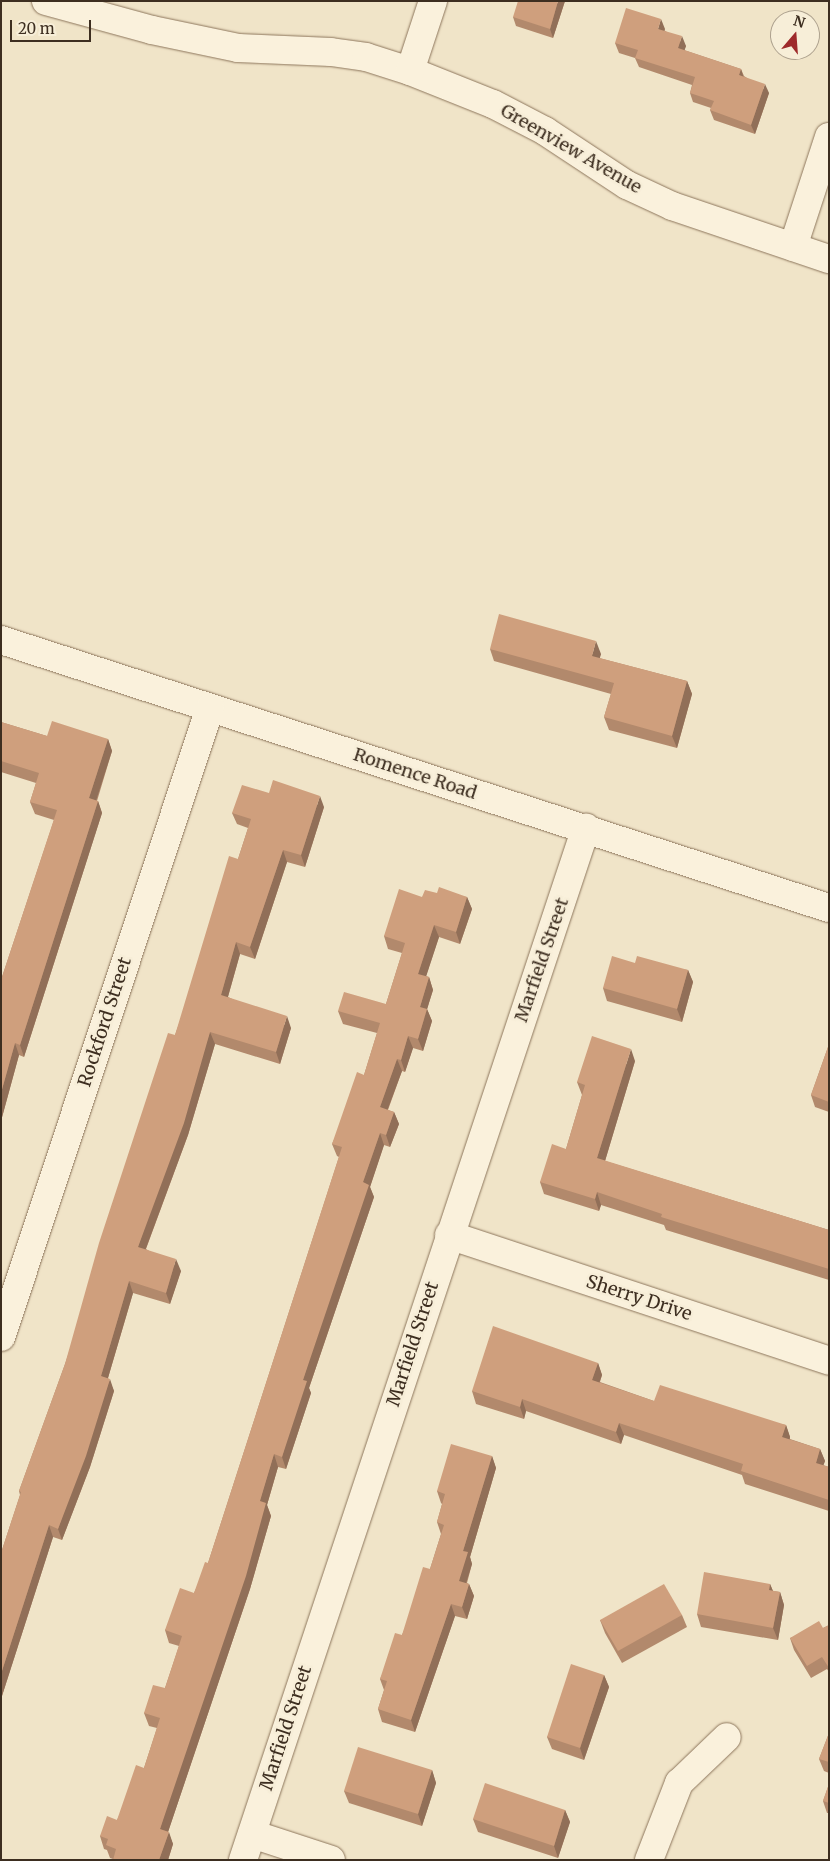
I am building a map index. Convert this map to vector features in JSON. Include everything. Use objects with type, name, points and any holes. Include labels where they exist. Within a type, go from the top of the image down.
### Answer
[{"type":"street","name":"Greenview Avenue","points":[[46,1],[152,30],[238,48],[332,52],[366,58],[410,71],[493,104],[545,131],[627,185],[672,206],[829,259]]},
{"type":"street","points":[[410,71],[433,1]]},
{"type":"street","points":[[793,247],[829,137]]},
{"type":"street","name":"Romence Road","points":[[1,640],[829,908]]},
{"type":"street","name":"Rockford Street","points":[[1,1337],[210,708]]},
{"type":"street","name":"Marfield Street","points":[[243,1860],[449,1235],[586,828]]},
{"type":"street","name":"Sherry Drive","points":[[449,1235],[829,1361]]},
{"type":"street","points":[[649,1860],[679,1783],[726,1737]]},
{"type":"street","points":[[252,1834],[331,1860]]},
{"type":"building","points":[[518,1],[558,1],[550,29],[513,17]]},
{"type":"building","points":[[626,8],[661,19],[658,29],[682,36],[678,48],[741,69],[739,75],[765,84],[751,125],[710,110],[714,101],[690,93],[695,77],[635,58],[638,50],[615,43]]},
{"type":"building","points":[[499,614],[596,641],[592,656],[687,681],[672,736],[604,717],[614,683],[490,649]]},
{"type":"building","points":[[52,721],[108,739],[89,798],[98,801],[20,1045],[15,1043],[1,1093],[1,980],[57,810],[30,802],[39,773],[1,761],[1,722],[47,736]]},
{"type":"building","points":[[273,780],[320,796],[301,855],[283,850],[250,947],[236,942],[221,995],[287,1016],[276,1052],[210,1032],[184,1123],[138,1247],[176,1259],[166,1293],[129,1281],[101,1376],[110,1379],[86,1456],[58,1529],[49,1525],[1,1674],[1,1553],[21,1492],[19,1491],[65,1364],[99,1243],[168,1033],[175,1035],[229,856],[238,859],[251,819],[232,813],[242,785],[269,793]]},
{"type":"building","points":[[439,887],[467,897],[456,932],[434,925],[418,974],[429,977],[420,1007],[427,1009],[418,1039],[408,1036],[401,1060],[397,1059],[380,1107],[394,1112],[386,1135],[380,1133],[363,1182],[369,1185],[303,1380],[307,1381],[282,1457],[274,1454],[260,1501],[266,1503],[246,1576],[160,1829],[169,1832],[159,1860],[113,1860],[116,1849],[106,1845],[108,1839],[100,1836],[107,1816],[117,1820],[136,1765],[144,1768],[160,1718],[144,1713],[153,1685],[165,1688],[182,1636],[165,1630],[180,1588],[194,1593],[205,1562],[208,1563],[342,1147],[332,1144],[357,1072],[364,1075],[380,1023],[338,1011],[344,992],[386,1004],[405,943],[384,936],[399,889],[422,897],[425,890],[437,893]]},
{"type":"building","points":[[612,956],[635,963],[637,956],[688,970],[677,1009],[603,988]]},
{"type":"building","points":[[592,1036],[631,1049],[597,1158],[829,1230],[829,1269],[661,1217],[662,1214],[597,1192],[595,1199],[540,1182],[552,1144],[566,1149],[585,1085],[577,1082]]},
{"type":"building","points":[[829,1047],[829,1102],[811,1095]]},
{"type":"building","points":[[493,1326],[598,1363],[592,1380],[654,1401],[660,1385],[786,1425],[782,1437],[820,1449],[816,1463],[829,1467],[829,1500],[741,1471],[743,1464],[619,1423],[616,1432],[522,1399],[520,1407],[472,1391]]},
{"type":"building","points":[[451,1444],[492,1456],[463,1551],[468,1552],[459,1581],[469,1584],[462,1607],[451,1604],[411,1720],[378,1709],[387,1681],[380,1679],[395,1633],[402,1635],[423,1567],[430,1569],[444,1525],[437,1522],[445,1494],[437,1491]]},
{"type":"building","points":[[704,1572],[770,1584],[769,1590],[780,1592],[773,1628],[697,1614]]},
{"type":"building","points":[[664,1584],[682,1615],[618,1651],[600,1620]]},
{"type":"building","points":[[819,1621],[823,1628],[829,1625],[829,1668],[822,1657],[807,1666],[790,1638]]},
{"type":"building","points":[[571,1664],[604,1675],[580,1748],[547,1737]]},
{"type":"building","points":[[829,1733],[829,1762],[819,1759]]},
{"type":"building","points":[[358,1747],[432,1770],[418,1814],[344,1791]]},
{"type":"building","points":[[485,1783],[565,1810],[554,1846],[473,1819]]},
{"type":"building","points":[[829,1784],[829,1803],[823,1801]]}]
